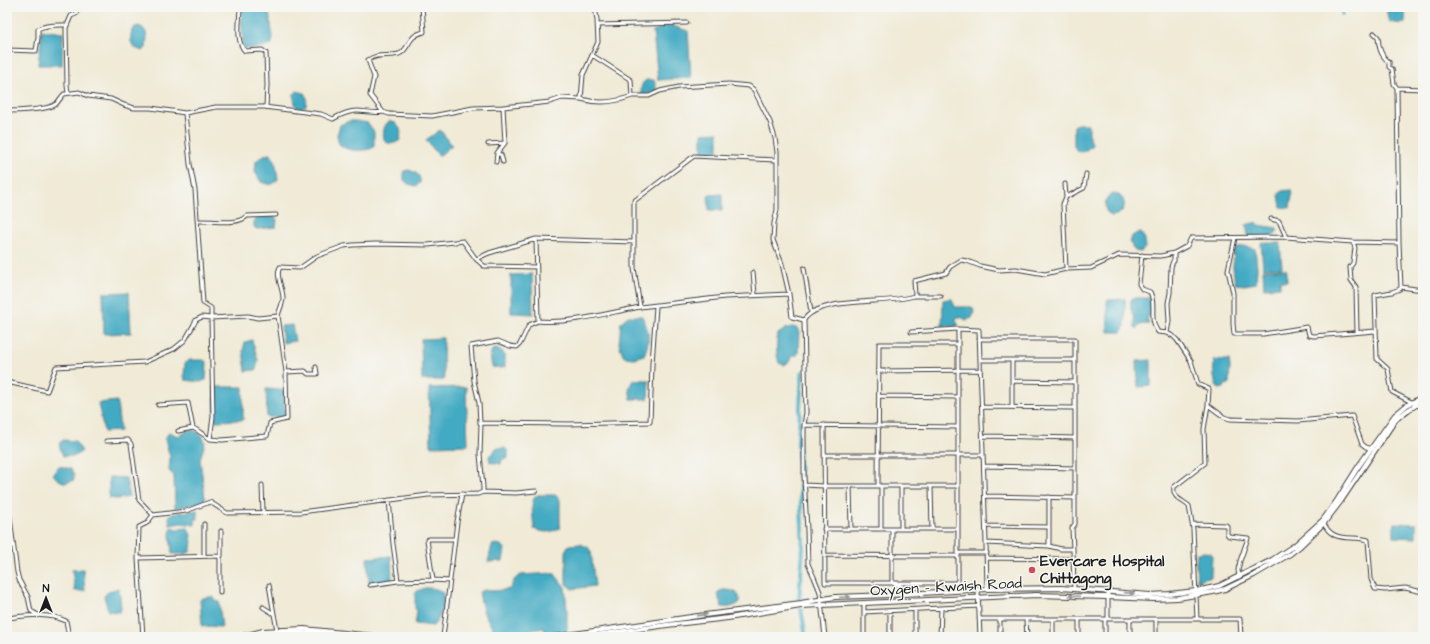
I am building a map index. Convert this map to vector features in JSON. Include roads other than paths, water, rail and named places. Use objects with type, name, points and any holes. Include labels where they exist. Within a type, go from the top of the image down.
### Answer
[{"type":"main road","name":"Oxygen - Kwaish Road","points":[[582,637],[754,614],[822,602],[835,597],[987,589],[1074,589],[1150,595],[1196,593],[1224,589],[1278,562],[1299,547],[1341,501],[1396,419],[1423,397]]},
{"type":"main road","name":"Oxygen - Kwaish Road","points":[[553,637],[705,615],[822,602],[864,603],[1036,595],[1154,599],[1178,598],[1220,586],[1284,553],[1323,521],[1400,410],[1423,402]]},
{"type":"main road","points":[[253,637],[304,629],[383,637]]},
{"type":"main road","points":[[239,637],[276,633],[346,637]]},
{"type":"street","points":[[68,93],[66,28],[71,16],[76,14],[79,7]]},
{"type":"street","points":[[240,7],[239,31],[242,48],[245,51],[262,50],[266,53],[268,85],[266,108]]},
{"type":"street","points":[[422,7],[424,32],[415,34],[405,50],[400,54],[372,57],[368,60],[374,77],[370,95],[383,112],[389,114],[432,116],[473,108],[503,107],[550,102],[562,98],[605,102],[622,100],[632,96],[649,96],[660,91],[679,87],[729,84],[749,86],[754,90],[770,122],[775,138],[777,210],[774,223],[773,240],[782,264],[789,294],[792,317],[804,320]]},
{"type":"street","points":[[581,99],[583,75],[598,42],[595,7]]},
{"type":"street","points":[[597,25],[687,23]]},
{"type":"street","points":[[7,50],[36,51],[38,29],[52,25],[67,25]]},
{"type":"street","points":[[1374,33],[1378,37],[1383,57],[1389,62],[1389,67],[1392,69],[1394,84],[1397,88],[1401,287]]},
{"type":"street","points":[[592,55],[631,80],[632,96]]},
{"type":"street","points":[[1397,88],[1423,89]]},
{"type":"street","points":[[7,111],[48,107],[55,105],[64,94],[80,92],[88,96],[111,99],[134,108],[151,108],[184,113],[216,107],[266,108],[321,114],[333,119],[342,114],[355,111],[376,114],[383,112]]},
{"type":"street","points":[[496,162],[498,153],[505,143],[503,107]]},
{"type":"street","points":[[184,113],[194,190],[203,303],[210,308],[211,318],[213,417],[210,438]]},
{"type":"street","points":[[488,144],[505,143]]},
{"type":"street","points":[[498,153],[501,155],[503,162]]},
{"type":"street","points":[[640,307],[634,268],[634,201],[694,156],[776,160]]},
{"type":"street","points":[[1066,197],[1084,188],[1086,174]]},
{"type":"street","points":[[1065,184],[1066,197],[1063,204],[1066,269]]},
{"type":"street","points":[[197,221],[234,221],[244,219],[247,216],[276,215]]},
{"type":"street","points":[[1271,219],[1280,220],[1286,237]]},
{"type":"street","points":[[914,296],[914,281],[946,273],[950,267],[961,260],[967,260],[980,266],[999,270],[1016,269],[1045,274],[1066,269],[1091,268],[1119,254],[1161,256],[1174,253],[1187,246],[1191,238],[1286,237],[1353,242],[1399,243]]},
{"type":"street","points":[[1235,238],[1228,270],[1233,293],[1234,334],[1263,334],[1307,327],[1309,335],[1314,336],[1376,330]]},
{"type":"street","points":[[476,259],[489,253],[536,239],[634,242]]},
{"type":"street","points":[[536,239],[538,321]]},
{"type":"street","points":[[178,431],[193,428],[200,431],[204,436],[222,440],[267,436],[270,423],[287,419],[286,372],[278,316],[279,308],[283,302],[278,272],[280,267],[300,268],[317,256],[344,246],[375,244],[428,245],[463,241],[476,259],[484,266],[537,267]]},
{"type":"street","points":[[1353,242],[1355,248],[1353,263],[1350,268],[1351,280],[1356,287],[1357,332]]},
{"type":"street","points":[[1167,333],[1169,321],[1168,303],[1171,267],[1174,261],[1174,253]]},
{"type":"street","points":[[1142,255],[1139,284],[1142,289],[1150,292],[1152,296],[1152,318],[1157,331],[1173,336],[1190,361],[1198,384],[1209,389],[1204,430],[1205,463],[1174,487],[1173,490],[1176,497],[1189,506],[1192,524],[1197,619]]},
{"type":"street","points":[[804,268],[811,312]]},
{"type":"street","points":[[753,272],[755,295]]},
{"type":"street","points":[[1423,290],[1401,287],[1400,289],[1392,292],[1375,295],[1377,359],[1388,369],[1392,392],[1423,408]]},
{"type":"street","points":[[482,492],[483,487],[480,454],[481,424],[479,403],[474,380],[471,346],[498,341],[517,347],[530,325],[538,321],[567,321],[640,307],[725,296],[789,294]]},
{"type":"street","points":[[825,637],[822,602],[808,564],[808,530],[804,485],[804,425],[806,413],[806,393],[804,320],[811,312],[818,308],[836,304],[897,299],[914,296],[941,296]]},
{"type":"street","points":[[480,423],[569,424],[650,422],[656,306]]},
{"type":"street","points":[[7,382],[47,392],[56,367],[145,362],[174,349],[185,340],[196,320],[202,317],[248,316],[258,318],[278,316]]},
{"type":"street","points":[[824,425],[825,583],[956,583],[958,580],[958,329]]},
{"type":"street","points":[[912,332],[958,329],[979,330],[987,589]]},
{"type":"street","points":[[980,339],[1075,339],[1075,524],[1072,528],[1074,589]]},
{"type":"street","points":[[881,529],[878,344],[958,344]]},
{"type":"street","points":[[980,360],[1075,360]]},
{"type":"street","points":[[1012,360],[1012,408]]},
{"type":"street","points":[[286,372],[305,371],[308,374],[317,374],[316,367]]},
{"type":"street","points":[[878,370],[981,370]]},
{"type":"street","points":[[1012,381],[1075,382]]},
{"type":"street","points":[[879,396],[958,397]]},
{"type":"street","points":[[158,405],[188,404],[193,428]]},
{"type":"street","points":[[1208,405],[1224,418],[1230,419],[1298,421],[1328,420],[1352,416],[1362,444],[1372,449]]},
{"type":"street","points":[[982,407],[1075,408]]},
{"type":"street","points":[[804,425],[958,427]]},
{"type":"street","points":[[983,436],[1075,438]]},
{"type":"street","points":[[106,441],[128,440],[131,444],[139,500],[153,515]]},
{"type":"street","points":[[824,455],[984,455]]},
{"type":"street","points":[[984,466],[1075,468]]},
{"type":"street","points":[[262,484],[263,512]]},
{"type":"street","points":[[804,485],[958,486]]},
{"type":"street","points":[[850,486],[851,529]]},
{"type":"street","points":[[901,486],[901,529]]},
{"type":"street","points":[[931,486],[932,529]]},
{"type":"street","points":[[141,637],[143,637],[138,558],[139,527],[147,523],[153,515],[186,511],[210,502],[227,513],[301,512],[428,495],[536,491]]},
{"type":"street","points":[[443,637],[454,539],[462,494]]},
{"type":"street","points":[[7,495],[19,580],[28,597],[31,612],[38,615]]},
{"type":"street","points":[[985,496],[1075,498]]},
{"type":"street","points":[[1049,497],[1049,546]]},
{"type":"street","points":[[389,500],[398,582]]},
{"type":"street","points":[[1323,521],[1325,528],[1331,534],[1338,537],[1368,540],[1372,579],[1375,588],[1385,590],[1404,588],[1423,592]]},
{"type":"street","points":[[204,524],[204,556]]},
{"type":"street","points":[[1192,524],[1226,525],[1227,534],[1229,536],[1248,538],[1240,561],[1238,570],[1239,577]]},
{"type":"street","points":[[986,526],[1049,527]]},
{"type":"street","points":[[824,529],[958,528]]},
{"type":"street","points":[[892,529],[892,583]]},
{"type":"street","points":[[220,592],[220,556],[222,556],[221,531]]},
{"type":"street","points":[[433,580],[427,540],[454,539]]},
{"type":"street","points":[[986,543],[1049,546],[1061,549],[1073,549]]},
{"type":"street","points":[[825,555],[892,556],[986,553]]},
{"type":"street","points":[[138,558],[220,556]]},
{"type":"street","points":[[987,558],[1072,559]]},
{"type":"street","points":[[370,585],[433,580],[450,581]]},
{"type":"street","points":[[892,583],[920,593]]},
{"type":"street","points":[[268,584],[276,633]]},
{"type":"street","points":[[978,590],[980,637]]},
{"type":"street","points":[[1105,637],[1108,591]]},
{"type":"street","points":[[864,603],[864,637]]},
{"type":"street","points":[[864,612],[979,606]]},
{"type":"street","points":[[263,607],[274,614]]},
{"type":"street","points":[[940,637],[941,608]]},
{"type":"street","points":[[915,610],[915,637]]},
{"type":"street","points":[[890,611],[890,637]]},
{"type":"street","points":[[7,618],[38,615],[60,618],[66,621],[69,637]]},
{"type":"street","points":[[979,619],[1240,619],[1241,637]]},
{"type":"street","points":[[1000,619],[1000,637]]},
{"type":"street","points":[[1026,619],[1027,637]]},
{"type":"street","points":[[1053,619],[1053,637]]},
{"type":"street","points":[[1079,619],[1080,637]]},
{"type":"street","points":[[1130,619],[1130,637]]},
{"type":"street","points":[[1156,619],[1156,637]]},
{"type":"water","points":[[241,7],[268,7],[273,37],[272,44],[258,48],[243,48]]},
{"type":"water","points":[[1386,7],[1406,7],[1405,22],[1401,24],[1390,22],[1388,20]]},
{"type":"water","points":[[670,25],[688,31],[691,78],[658,80],[653,31]]},
{"type":"water","points":[[139,26],[146,32],[147,35],[146,48],[143,51],[133,46],[131,41],[132,30]]},
{"type":"water","points":[[42,30],[63,33],[62,65],[38,65]]},
{"type":"water","points":[[647,80],[654,80],[657,90],[645,95],[641,94],[642,84]]},
{"type":"water","points":[[297,91],[304,93],[307,98],[306,106],[300,109],[296,107],[293,95]]},
{"type":"water","points":[[349,121],[368,123],[374,132],[374,147],[365,150],[354,150],[339,144],[337,135],[340,125]]},
{"type":"water","points":[[389,121],[398,125],[401,133],[400,140],[395,143],[385,142],[384,139],[384,128]]},
{"type":"water","points":[[1077,124],[1087,124],[1089,128],[1089,139],[1092,143],[1092,146],[1081,152],[1077,151],[1074,146],[1074,126]]},
{"type":"water","points":[[440,130],[452,145],[439,156],[426,140]]},
{"type":"water","points":[[718,132],[718,153],[702,153],[702,133]]},
{"type":"water","points":[[270,154],[275,160],[278,179],[274,183],[266,184],[261,182],[255,172],[256,161],[264,155]]},
{"type":"water","points":[[409,170],[418,174],[420,178],[420,183],[416,186],[408,184],[404,180],[404,171]]},
{"type":"water","points":[[1291,190],[1292,196],[1290,208],[1281,207],[1279,195],[1281,191]]},
{"type":"water","points":[[1114,193],[1122,198],[1124,206],[1120,213],[1111,216],[1106,211],[1105,205],[1107,198]]},
{"type":"water","points":[[722,194],[722,210],[709,210],[708,195]]},
{"type":"water","points":[[257,216],[274,216],[277,220],[276,227],[257,229],[254,227]]},
{"type":"water","points":[[1257,222],[1259,225],[1277,228],[1277,232],[1272,236],[1250,237],[1248,235],[1246,225]]},
{"type":"water","points":[[1137,233],[1141,233],[1145,239],[1145,248],[1141,252],[1135,251],[1130,243],[1132,236]]},
{"type":"water","points":[[1261,243],[1280,243],[1282,268],[1263,268]]},
{"type":"water","points":[[1244,246],[1255,249],[1257,267],[1256,283],[1245,285],[1235,284],[1233,267],[1234,249]]},
{"type":"water","points":[[1286,269],[1287,281],[1280,281],[1280,287],[1264,288],[1263,270]]},
{"type":"water","points":[[532,274],[533,314],[511,313],[511,275]]},
{"type":"water","points":[[129,292],[131,333],[104,334],[103,293]]},
{"type":"water","points":[[1132,298],[1151,298],[1151,315],[1147,317],[1149,324],[1140,325],[1136,329],[1135,318],[1131,308]]},
{"type":"water","points":[[952,299],[955,307],[972,307],[974,311],[972,318],[966,320],[961,317],[957,317],[956,320],[959,326],[942,326],[943,300]]},
{"type":"water","points":[[1125,299],[1125,326],[1121,332],[1108,332],[1107,300]]},
{"type":"water","points":[[628,316],[642,316],[648,335],[648,344],[644,355],[634,358],[624,357],[619,344],[621,322]]},
{"type":"water","points":[[292,325],[295,341],[283,343],[281,326]]},
{"type":"water","points":[[787,328],[797,328],[799,331],[798,353],[797,355],[791,356],[791,361],[784,365],[779,363],[777,356],[778,334]]},
{"type":"water","points":[[443,338],[444,380],[422,380],[421,339]]},
{"type":"water","points":[[252,340],[258,360],[256,370],[246,371],[243,351],[245,342]]},
{"type":"water","points":[[496,349],[502,351],[505,356],[505,367],[492,367],[490,355],[492,350]]},
{"type":"water","points":[[190,360],[203,360],[207,362],[206,380],[200,382],[185,380],[185,363]]},
{"type":"water","points":[[1151,360],[1151,386],[1138,387],[1137,361]]},
{"type":"water","points":[[1229,360],[1230,367],[1229,384],[1225,385],[1224,388],[1219,389],[1214,375],[1214,361]]},
{"type":"water","points":[[633,380],[649,380],[648,399],[631,399],[629,388]]},
{"type":"water","points":[[214,387],[243,387],[243,420],[215,421]]},
{"type":"water","points":[[466,387],[468,445],[431,446],[429,388]]},
{"type":"water","points":[[266,389],[284,390],[285,417],[267,417]]},
{"type":"water","points":[[117,401],[120,431],[104,432],[98,403]]},
{"type":"water","points":[[192,429],[202,435],[205,443],[200,459],[205,500],[196,504],[175,508],[174,476],[169,471],[170,457],[165,439],[169,432],[178,436]]},
{"type":"water","points":[[63,440],[75,441],[82,451],[75,456],[63,456],[59,445]]},
{"type":"water","points":[[496,448],[505,448],[508,451],[508,458],[502,459],[501,464],[490,462],[489,456]]},
{"type":"water","points":[[59,466],[71,469],[74,475],[74,480],[65,483],[57,479],[53,474]]},
{"type":"water","points":[[109,477],[126,478],[129,497],[117,499],[109,498]]},
{"type":"water","points":[[538,495],[555,495],[560,499],[560,528],[547,532],[534,529],[532,507],[534,497]]},
{"type":"water","points":[[197,510],[198,519],[195,519],[195,525],[181,523],[170,525],[169,517],[171,514]]},
{"type":"water","points":[[1394,523],[1416,524],[1416,538],[1394,537]]},
{"type":"water","points":[[171,527],[177,529],[188,528],[192,540],[190,552],[185,554],[172,554],[170,534]]},
{"type":"water","points":[[497,544],[503,546],[505,549],[503,561],[488,562],[492,545]]},
{"type":"water","points":[[580,544],[588,547],[591,552],[595,586],[572,589],[566,584],[566,549],[569,545]]},
{"type":"water","points":[[1205,552],[1212,554],[1211,577],[1204,578],[1200,581],[1197,580],[1197,553]]},
{"type":"water","points":[[391,556],[392,582],[369,584],[367,558]]},
{"type":"water","points":[[83,569],[85,591],[75,591],[72,570]]},
{"type":"water","points":[[554,573],[565,587],[567,632],[546,635],[544,628],[496,635],[483,611],[479,592],[487,589],[492,591],[510,589],[514,580],[521,575]]},
{"type":"water","points":[[119,588],[120,612],[108,611],[104,596],[109,591]]},
{"type":"water","points":[[425,588],[435,589],[444,594],[440,615],[433,626],[415,624],[417,611],[415,608],[415,594],[417,591]]},
{"type":"water","points":[[723,590],[737,593],[740,598],[740,602],[731,607],[722,607],[718,592]]},
{"type":"water","points":[[214,597],[214,600],[219,601],[222,627],[202,626],[200,600]]},
{"type":"waterway","points":[[1342,7],[1342,14]]},
{"type":"waterway","points":[[799,600],[803,547],[798,444],[802,372]]},
{"type":"waterway","points":[[801,609],[806,637]]},
{"type":"place","name":"Evercare Hospital Chittagong","points":[[1032,570]]}]
